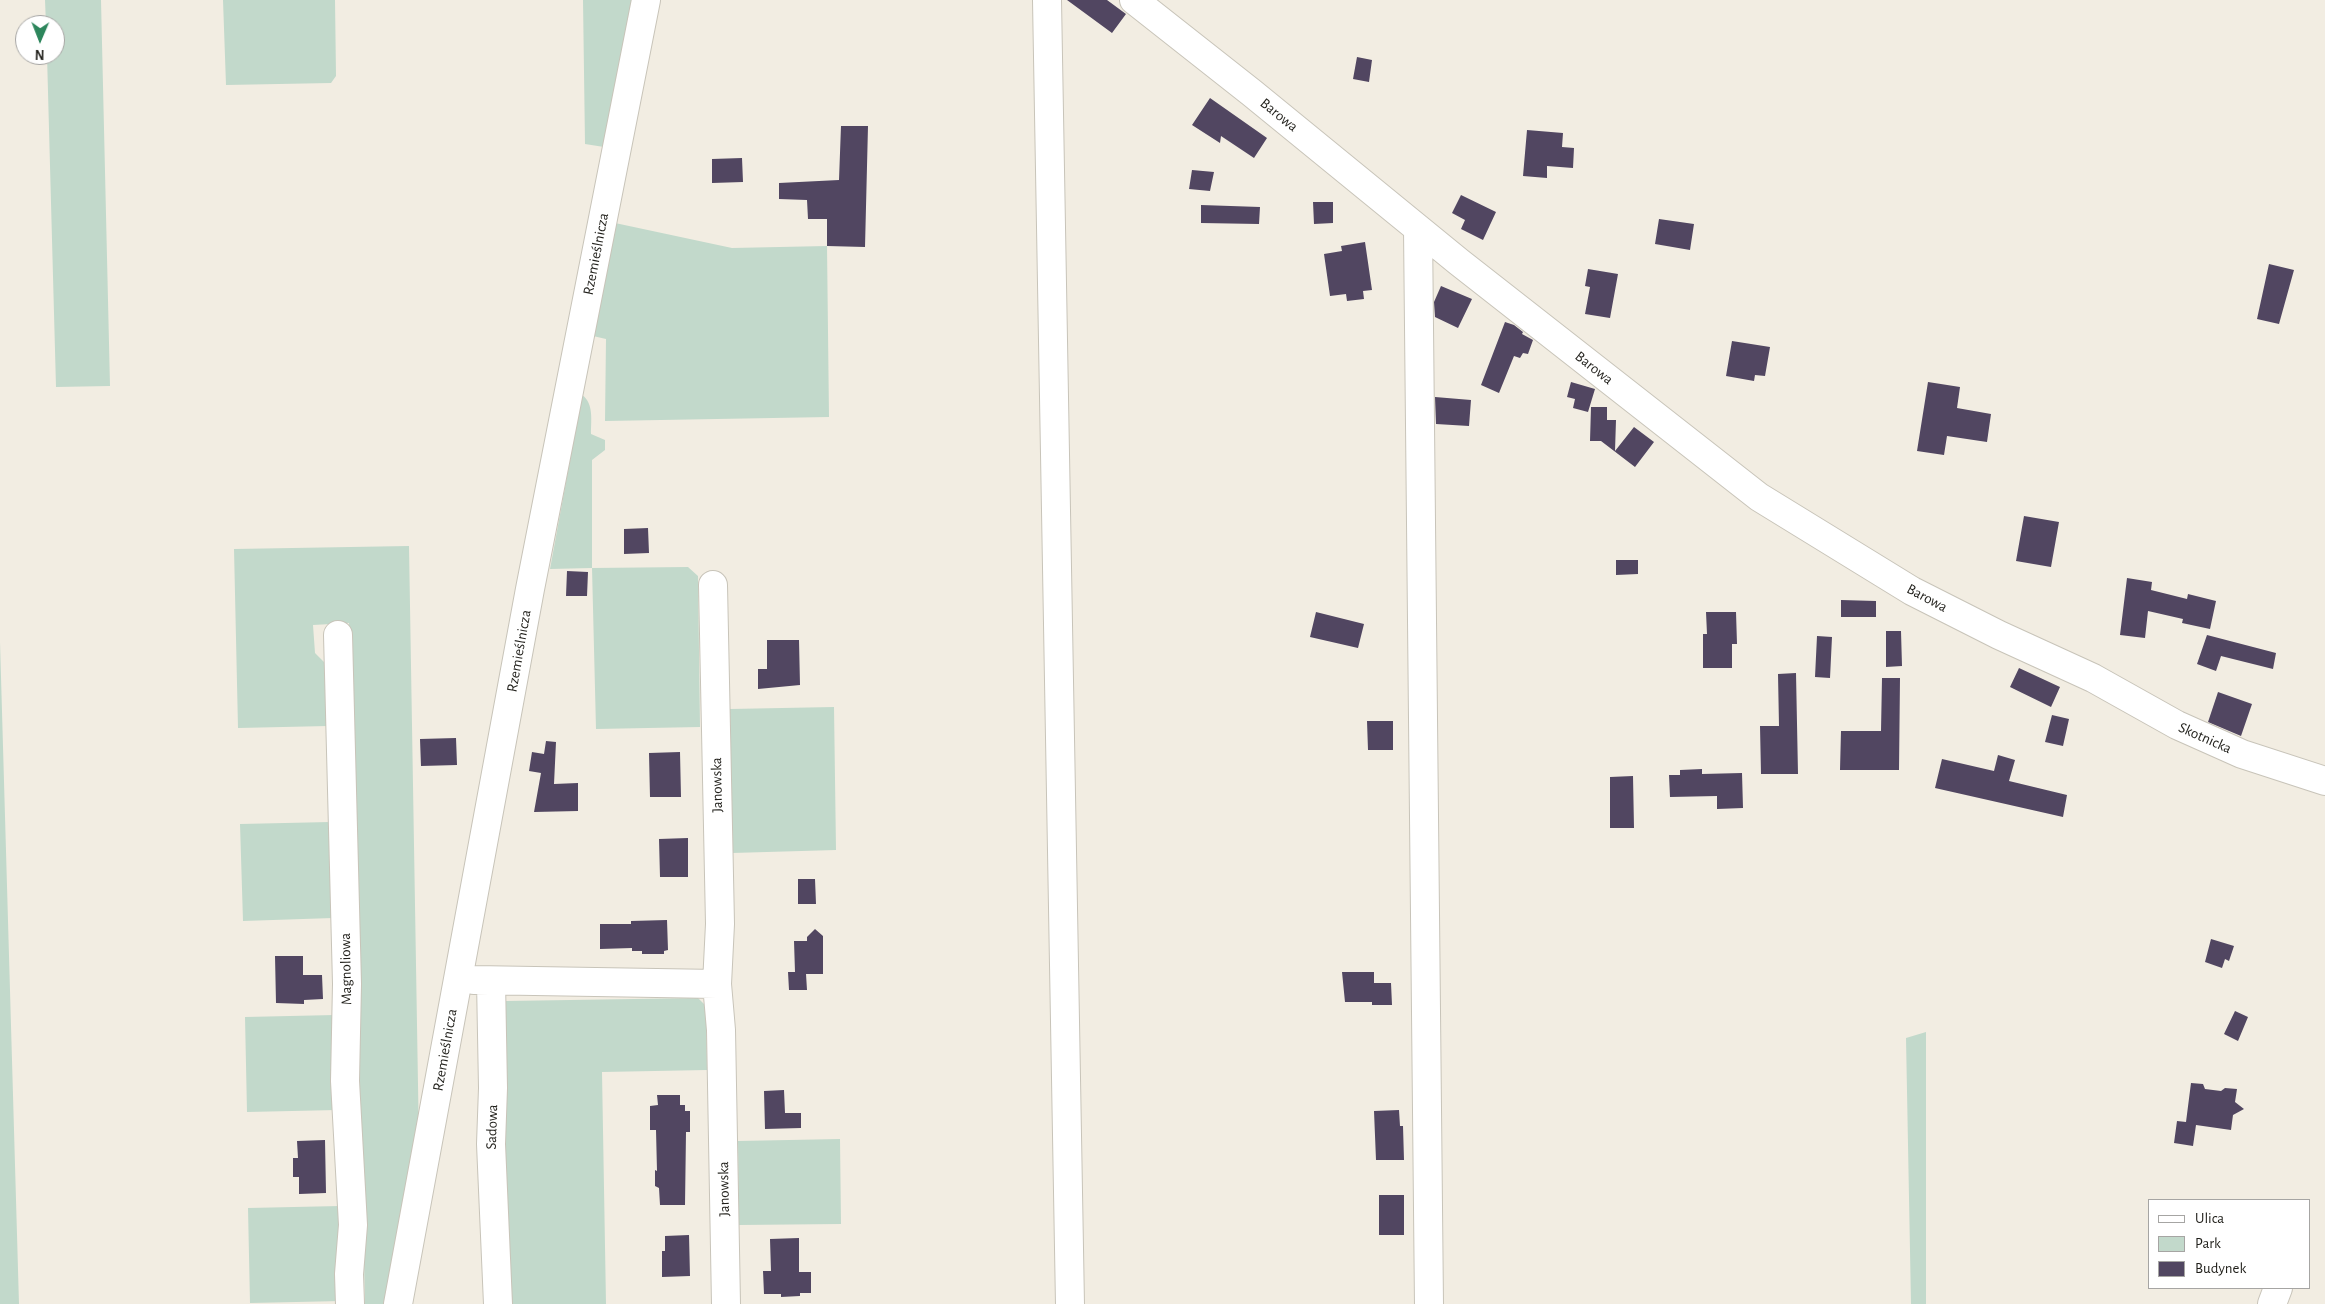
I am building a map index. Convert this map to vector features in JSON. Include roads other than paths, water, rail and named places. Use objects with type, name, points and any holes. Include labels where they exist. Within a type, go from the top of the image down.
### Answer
[{"type":"street","name":"Rzemieślnicza","points":[[398,1304],[532,579],[646,0]]},
{"type":"street","points":[[1047,0],[1070,1304]]},
{"type":"street","name":"Barowa","points":[[1134,0],[1252,93],[1418,229],[1759,497],[1912,591],[1999,635],[2093,678]]},
{"type":"street","points":[[1418,229],[1429,1304]]},
{"type":"street","name":"Janowska","points":[[713,586],[720,924],[717,984],[721,1030],[726,1304]]},
{"type":"street","name":"Magnoliowa","points":[[338,635],[347,984],[345,1081],[353,1226],[349,1274],[350,1304]]},
{"type":"street","name":"Skotnicka","points":[[2093,678],[2177,725],[2208,740],[2242,754],[2325,781]]},
{"type":"street","points":[[458,979],[717,984]]},
{"type":"street","name":"Sadowa","points":[[490,981],[493,1088],[490,1144],[498,1304]]},
{"type":"street","points":[[2272,1304],[2278,1289]]}]
